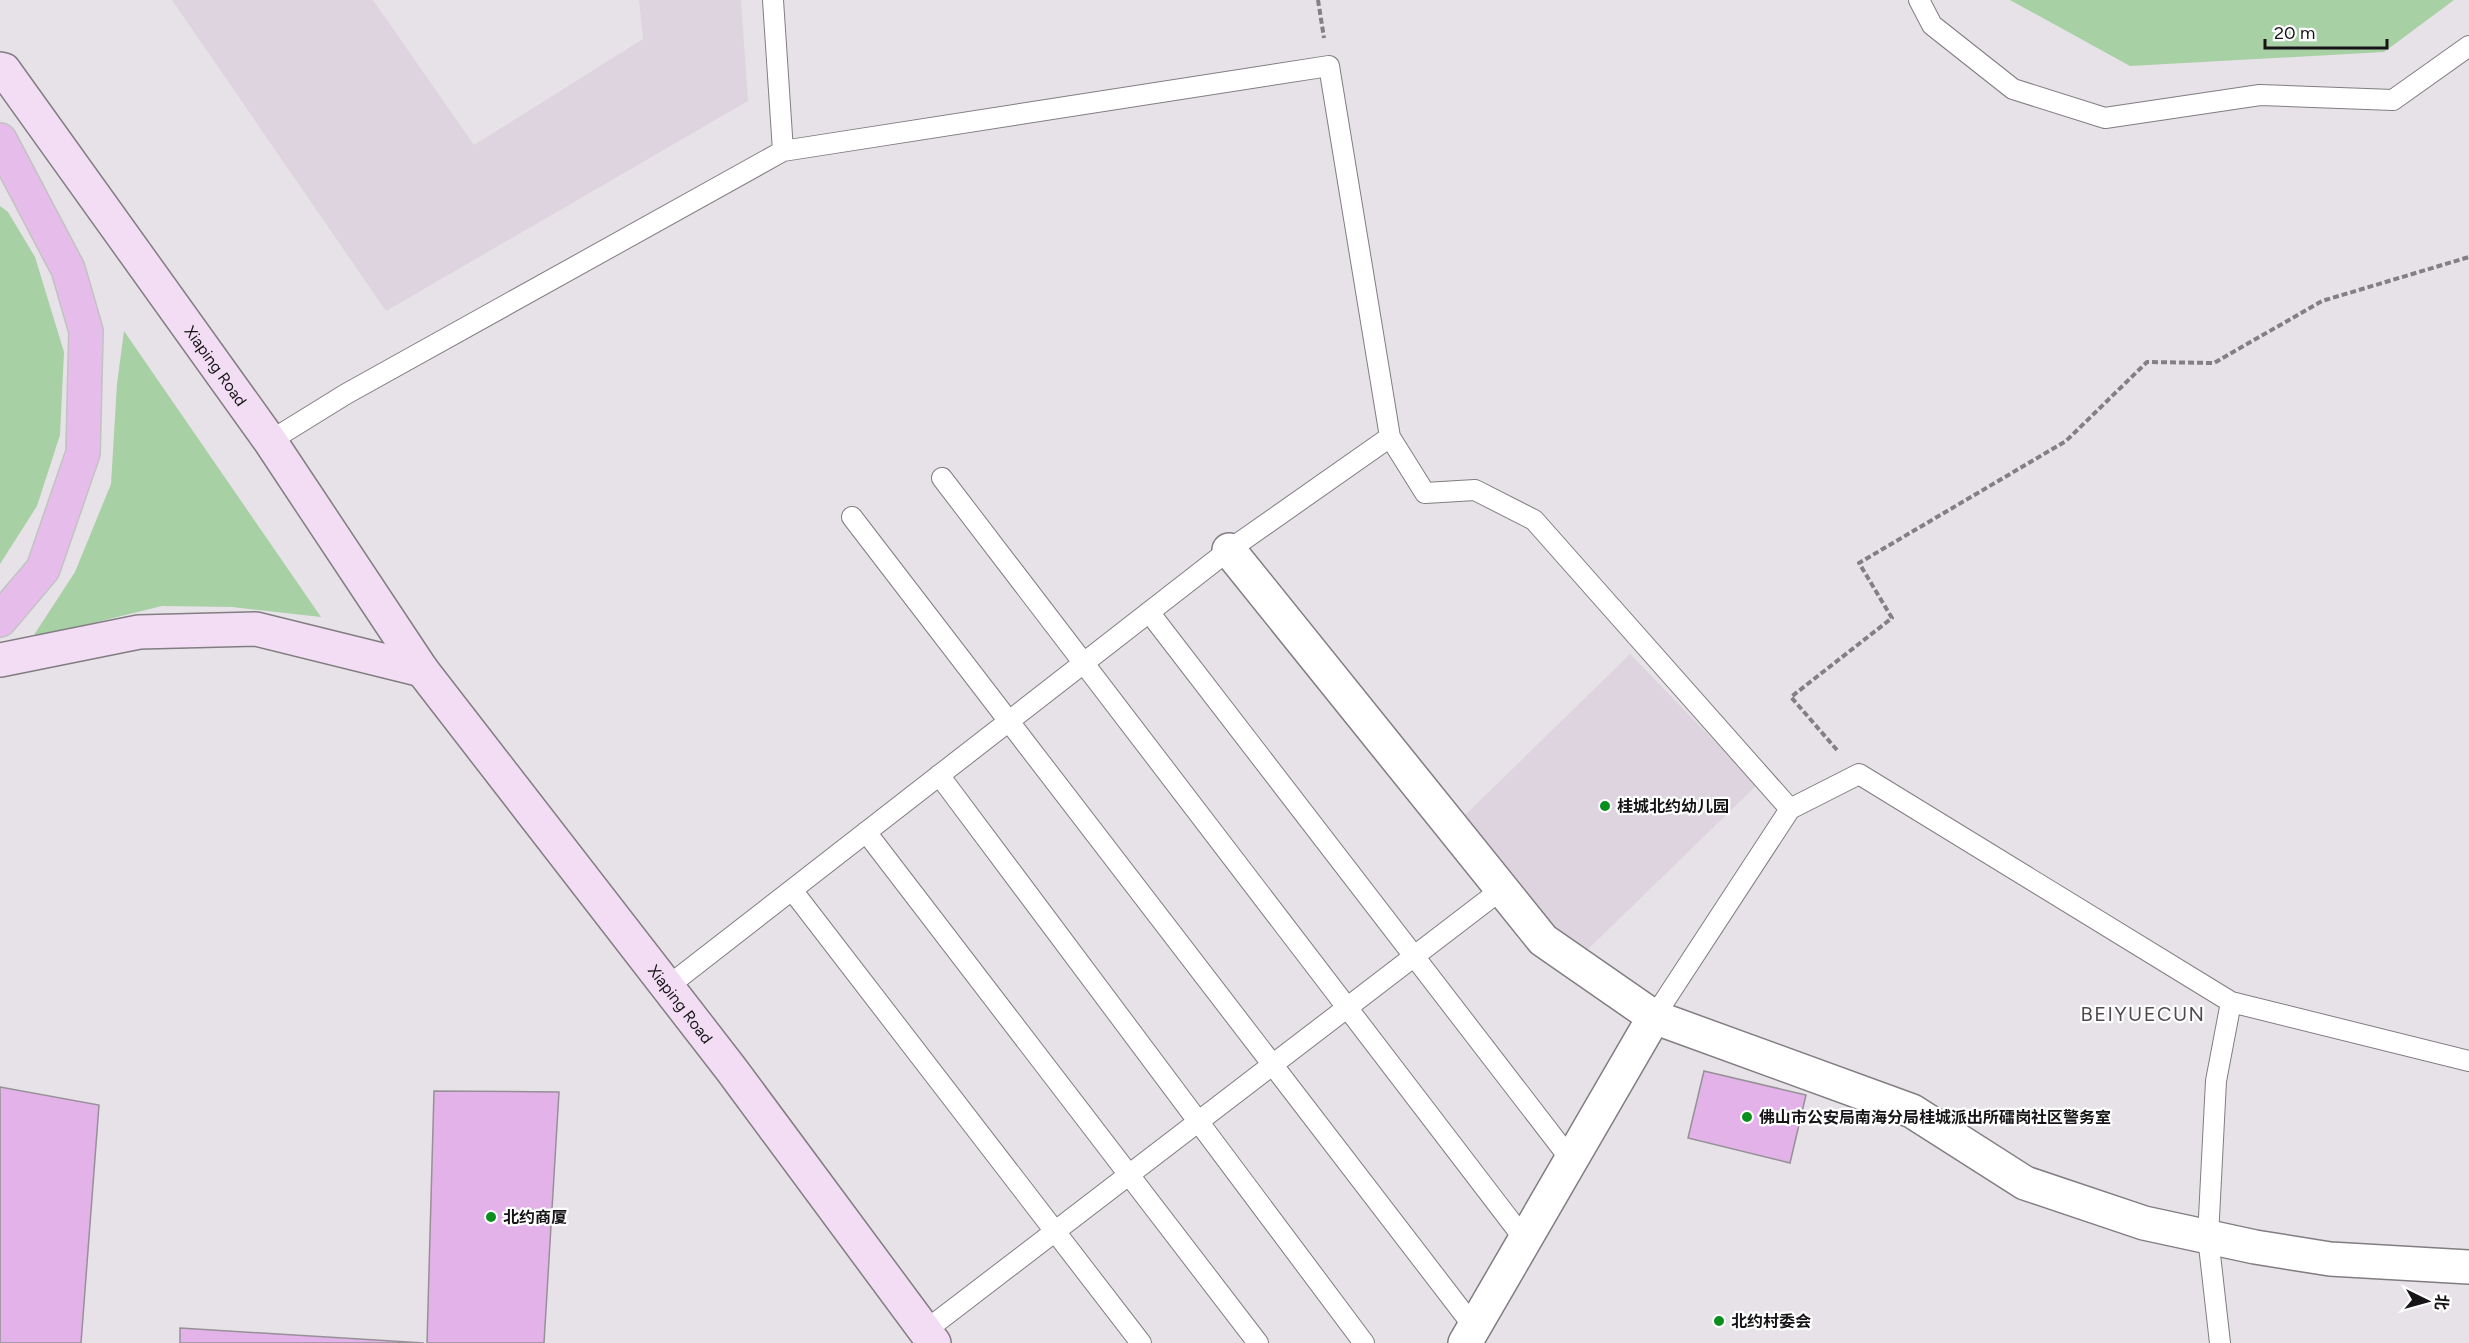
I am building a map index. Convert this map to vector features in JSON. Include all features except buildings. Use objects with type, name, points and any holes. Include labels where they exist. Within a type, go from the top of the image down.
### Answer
[{"type":"main road","name":"Xiaping Road","points":[[0,69],[4,70],[270,441],[422,670],[738,1079],[930,1337]]},
{"type":"main road","points":[[0,140],[68,269],[86,332],[83,453],[43,569],[0,620]]},
{"type":"main road","points":[[0,184],[36,211]]},
{"type":"main road","points":[[0,660],[139,632],[256,629],[422,670]]},
{"type":"street","points":[[1229,550],[1543,940],[1654,1017],[1912,1111],[2025,1183],[2144,1223],[2330,1259],[2469,1267]]},
{"type":"street","points":[[1469,1335],[1654,1017]]},
{"type":"lane","points":[[773,0],[783,151]]},
{"type":"lane","points":[[1919,0],[1932,25],[2013,89],[2105,118],[2260,95],[2393,100],[2469,46]]},
{"type":"lane","points":[[270,441],[346,394],[783,151],[1329,66],[1390,437],[1425,493],[1475,490],[1534,520],[1790,809]]},
{"type":"lane","points":[[667,987],[1229,550],[1390,437]]},
{"type":"lane","points":[[942,478],[1525,1240]]},
{"type":"lane","points":[[852,517],[1273,1065],[1469,1335]]},
{"type":"lane","points":[[1149,612],[1571,1160]]},
{"type":"lane","points":[[1654,1017],[1790,809],[1858,774],[2231,1002],[2469,1061]]},
{"type":"lane","points":[[939,776],[1364,1343]]},
{"type":"lane","points":[[866,832],[1258,1343]]},
{"type":"lane","points":[[930,1337],[1056,1232],[1502,889]]},
{"type":"lane","points":[[792,890],[1141,1343]]},
{"type":"lane","points":[[2220,1343],[2208,1237],[2216,1081],[2231,1002]]},
{"type":"path","points":[[1858,774],[1791,697],[1892,618],[1859,563],[2066,441],[2147,362],[2214,363],[2322,301],[2469,257]]},
{"type":"shaded area","points":[[172,0],[373,0],[474,145],[643,39],[639,0],[741,0],[748,101],[386,311]]},
{"type":"shaded area","name":"桂城北约幼儿园","points":[[1630,654],[1757,785],[1580,957],[1454,826]]},
{"type":"green space","points":[[2010,0],[2454,0],[2384,52],[2130,66]]},
{"type":"green space","points":[[0,206],[8,212],[35,257],[64,352],[60,435],[37,506],[0,564]]},
{"type":"green space","points":[[124,331],[321,617],[232,607],[162,606],[32,638],[75,572],[111,484],[117,384]]},
{"type":"place","name":"桂城北约幼儿园","points":[[1605,806]]},
{"type":"place","name":"佛山市公安局南海分局桂城派出所礌岗社区警务室","points":[[1747,1117]]},
{"type":"place","name":"北约商厦","points":[[491,1217]]},
{"type":"place","name":"北约村委会","points":[[1719,1321]]},
{"type":"district","name":"BEIYUECUN","points":[[2143,1014]]}]
